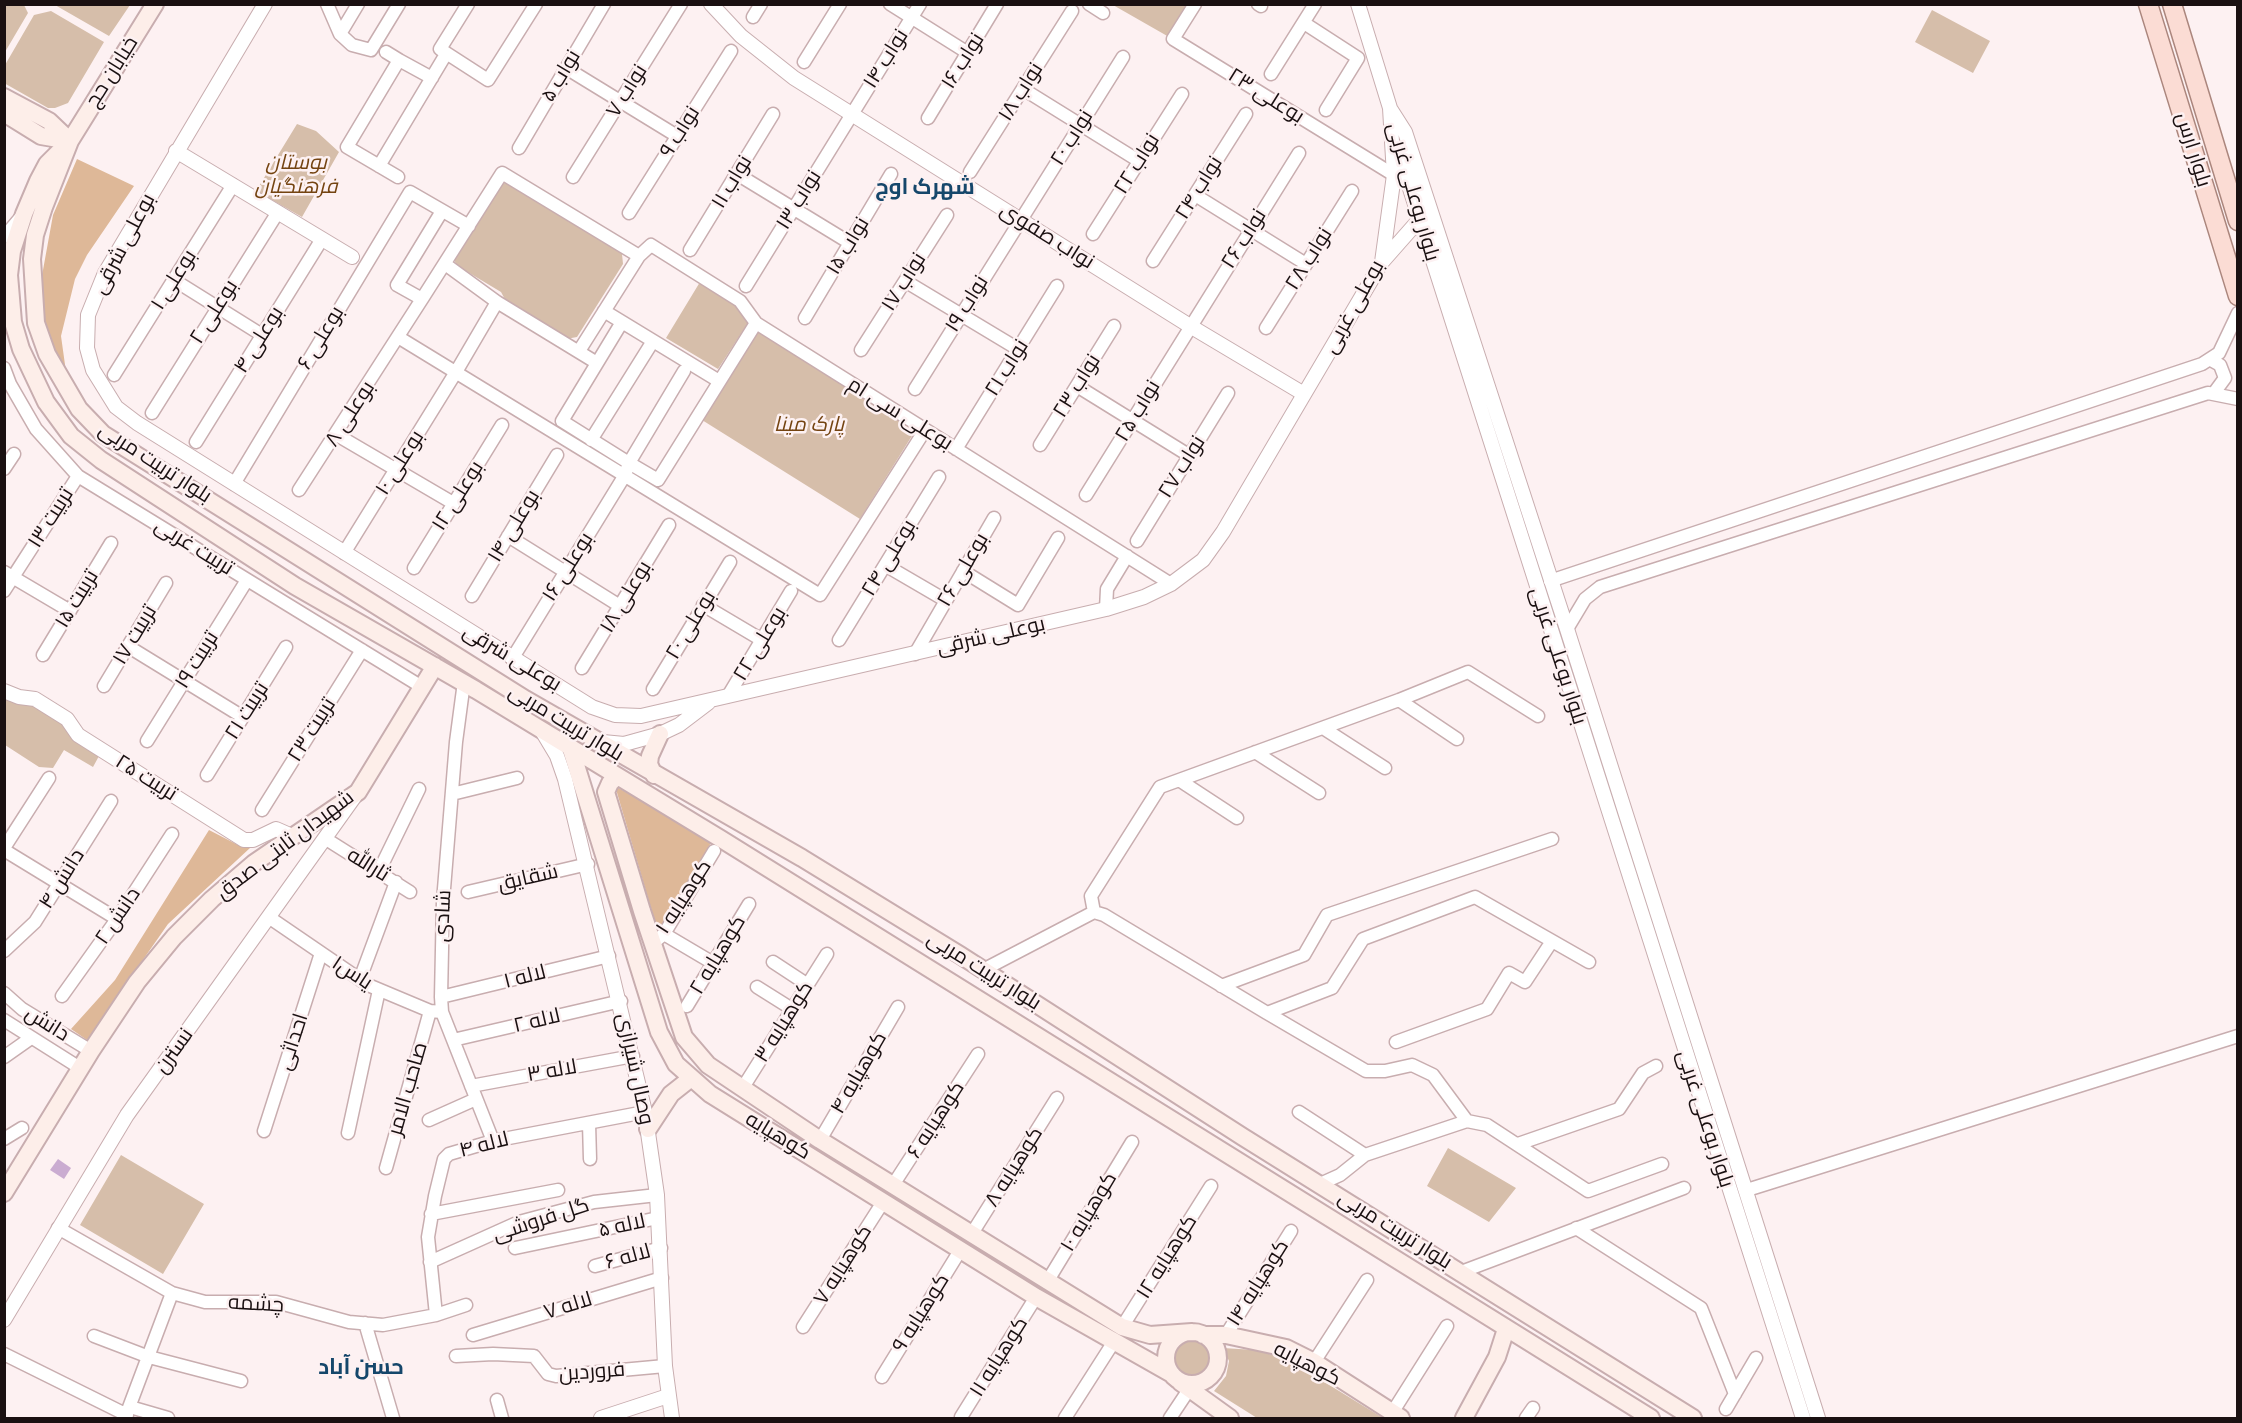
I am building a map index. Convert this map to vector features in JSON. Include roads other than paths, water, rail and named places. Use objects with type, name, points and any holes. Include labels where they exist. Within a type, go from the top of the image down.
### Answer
[{"type":"main road","name":"خیابان حج","points":[[70,141],[155,4]]},
{"type":"main road","name":"بلوار ارس","points":[[2148,4],[2238,296]]},
{"type":"main road","name":"بلوار ارس","points":[[2172,4],[2238,221]]},
{"type":"main road","points":[[4,97],[49,121],[70,141]]},
{"type":"main road","points":[[4,113],[41,136],[70,141]]},
{"type":"main road","points":[[41,136],[46,150],[47,164]]},
{"type":"main road","name":"بلوار تربیت مربی","points":[[70,141],[47,164],[24,214],[12,251],[9,275],[13,322],[21,349],[46,402],[71,436],[101,460],[295,586],[464,682],[1651,1419]]},
{"type":"main road","name":"بلوار تربیت مربی","points":[[70,141],[35,235],[32,259],[36,323],[46,354],[62,383],[79,409],[103,434],[525,699],[802,858],[983,970],[1243,1137],[1693,1419]]},
{"type":"main road","points":[[295,586],[284,573],[283,561],[292,556],[310,562]]},
{"type":"main road","name":"شهیدان ثابتی صدق","points":[[4,1193],[80,1068],[137,982],[174,937],[212,899],[254,863],[358,792],[435,666]]},
{"type":"main road","points":[[654,775],[649,764],[650,756],[660,734]]},
{"type":"main road","name":"کوهپایه","points":[[571,749],[666,1050],[690,1079],[710,1094],[1036,1297],[1179,1382],[1230,1419]]},
{"type":"main road","name":"کوهپایه","points":[[581,780],[590,769],[597,771],[606,781],[606,792],[644,918],[658,938],[684,1037],[693,1051],[708,1065],[820,1140],[1122,1327],[1150,1335],[1198,1333],[1226,1335],[1286,1348],[1314,1362],[1397,1416]]},
{"type":"main road","points":[[606,792],[610,783],[617,776]]},
{"type":"main road","points":[[789,884],[804,876],[805,867],[802,858]]},
{"type":"main road","points":[[624,916],[644,918]]},
{"type":"main road","points":[[630,934],[644,918]]},
{"type":"main road","points":[[648,1129],[672,1094],[690,1079]]},
{"type":"main road","points":[[1228,1156],[1241,1156],[1245,1153],[1243,1137]]},
{"type":"main road","points":[[1273,1185],[1267,1174],[1269,1167],[1275,1163],[1286,1163]]},
{"type":"main road","points":[[883,1202],[893,1185]]},
{"type":"main road","points":[[1464,1417],[1497,1357],[1506,1329]]},
{"type":"main road","points":[[1184,1333],[1198,1333],[1215,1346],[1218,1363],[1215,1371],[1203,1382],[1187,1384],[1179,1382],[1165,1358],[1171,1342],[1184,1333]]},
{"type":"main road","points":[[1627,1404],[1638,1384]]},
{"type":"street","name":"بوعلی شرقی","points":[[265,4],[105,273],[88,315],[87,348],[93,370],[116,407],[234,484],[592,707],[615,715],[641,716],[1106,609],[1144,597],[1171,584],[1203,560],[1304,394]]},
{"type":"street","points":[[327,4],[340,34],[352,45],[371,50],[399,4]]},
{"type":"street","points":[[340,34],[358,4]]},
{"type":"street","points":[[380,166],[432,78],[468,4]]},
{"type":"street","points":[[443,52],[489,80],[536,4]]},
{"type":"street","name":"نواب ۵","points":[[519,148],[604,4]]},
{"type":"street","name":"نواب ۷","points":[[573,177],[681,4]]},
{"type":"street","name":"نواب صفوی","points":[[711,4],[741,36],[794,78],[1190,326],[1304,394]]},
{"type":"street","points":[[753,17],[761,4]]},
{"type":"street","points":[[804,62],[840,4]]},
{"type":"street","points":[[890,4],[968,53]]},
{"type":"street","name":"نواب ۱۴","points":[[852,114],[920,4]]},
{"type":"street","name":"نواب ۱۶","points":[[928,118],[998,4]]},
{"type":"street","points":[[1089,4],[1103,13]]},
{"type":"street","name":"بوعلی ۲۳","points":[[1195,4],[1173,39],[1394,175]]},
{"type":"street","points":[[1271,74],[1315,4]]},
{"type":"street","name":"بوعلی غربی","points":[[1304,394],[1382,262],[1394,175],[1390,108],[1358,4]]},
{"type":"street","name":"نواب ۱۸","points":[[970,172],[1072,11]]},
{"type":"street","points":[[1304,23],[1358,58],[1326,110]]},
{"type":"street","name":"نواب ۹","points":[[629,213],[731,51]]},
{"type":"street","points":[[386,52],[432,78]]},
{"type":"street","name":"نواب ۲۰","points":[[1021,220],[1123,57]]},
{"type":"street","points":[[398,177],[348,147],[399,60]]},
{"type":"street","points":[[566,68],[677,136]]},
{"type":"street","points":[[1023,88],[1139,161]]},
{"type":"street","name":"نواب ۲۲","points":[[1093,234],[1182,94]]},
{"type":"street","name":"بلوار بوعلی غربی","points":[[1390,108],[1394,138],[1425,218],[1567,629],[1818,1419]]},
{"type":"street","name":"نواب ۱۱","points":[[690,250],[773,114]]},
{"type":"street","name":"نواب ۱۳","points":[[746,286],[852,114]]},
{"type":"street","name":"نواب ۲۴","points":[[1153,261],[1246,114]]},
{"type":"street","points":[[176,151],[352,257]]},
{"type":"street","name":"نواب ۲۶","points":[[1190,326],[1299,153]]},
{"type":"street","name":"بوعلی ۸","points":[[299,490],[337,435],[502,173],[639,256]]},
{"type":"street","points":[[737,174],[850,243]]},
{"type":"street","name":"نواب ۱۵","points":[[805,318],[891,174]]},
{"type":"street","name":"بوعلی ۱","points":[[114,375],[233,185]]},
{"type":"street","name":"نواب ۲۸","points":[[1266,328],[1352,191]]},
{"type":"street","name":"بوعلی ۶","points":[[234,484],[410,192],[442,211]]},
{"type":"street","points":[[1195,195],[1306,264]]},
{"type":"street","points":[[422,299],[397,285],[442,211],[469,226]]},
{"type":"street","name":"بوعلی ۲","points":[[152,413],[278,212]]},
{"type":"street","points":[[4,237],[24,214]]},
{"type":"street","name":"نواب ۱۷","points":[[861,350],[947,215]]},
{"type":"street","points":[[1382,262],[1425,218]]},
{"type":"street","name":"بلوار بوعلی غربی","points":[[1425,218],[1584,739],[1803,1419]]},
{"type":"street","name":"نواب ۱۹","points":[[915,389],[1021,220]]},
{"type":"street","name":"بوعلی ۴","points":[[196,442],[322,239]]},
{"type":"street","name":"بوعلی سی ام","points":[[639,256],[651,245],[740,301],[756,323],[1171,584]]},
{"type":"street","points":[[579,351],[639,256]]},
{"type":"street","points":[[444,264],[496,302],[597,363]]},
{"type":"street","points":[[174,280],[262,335]]},
{"type":"street","points":[[905,280],[1018,349]]},
{"type":"street","name":"نواب ۲۱","points":[[956,449],[1057,286]]},
{"type":"street","name":"بوعلی ۱۰","points":[[344,553],[456,372],[496,302]]},
{"type":"street","points":[[604,311],[719,381]]},
{"type":"street","points":[[1550,581],[2211,360],[2219,353],[2238,313]]},
{"type":"street","points":[[622,322],[562,421],[591,440],[627,469],[658,480],[756,323]]},
{"type":"street","name":"نواب ۲۳","points":[[1040,445],[1114,326]]},
{"type":"street","name":"نواب ۲۵","points":[[1086,495],[1190,326]]},
{"type":"street","points":[[398,337],[627,469],[820,595],[925,430]]},
{"type":"street","points":[[591,440],[653,340]]},
{"type":"street","points":[[2211,360],[2220,365],[2225,378],[2214,393]]},
{"type":"street","name":"تربیت غربی","points":[[4,368],[7,388],[48,445],[78,476],[422,687]]},
{"type":"street","name":"بوعلی ۱۶","points":[[512,659],[684,371]]},
{"type":"street","points":[[1077,386],[1190,456]]},
{"type":"street","name":"نواب ۲۷","points":[[1137,541],[1228,393]]},
{"type":"street","points":[[1567,629],[1585,599],[1600,587],[2214,393],[2238,399]]},
{"type":"street","name":"بوعلی ۱۲","points":[[414,568],[502,424]]},
{"type":"street","points":[[337,435],[453,503]]},
{"type":"street","points":[[4,469],[14,454]]},
{"type":"street","name":"بوعلی ۱۴","points":[[472,596],[557,455]]},
{"type":"street","name":"تربیت ۱۳","points":[[4,591],[9,574],[78,476]]},
{"type":"street","name":"بوعلی ۲۴","points":[[839,640],[939,477]]},
{"type":"street","name":"بوعلی ۲۶","points":[[915,654],[994,518]]},
{"type":"street","name":"بوعلی ۱۸","points":[[582,668],[669,525]]},
{"type":"street","points":[[508,536],[620,606]]},
{"type":"street","points":[[963,571],[1018,605],[1058,538]]},
{"type":"street","name":"تربیت ۱۵","points":[[43,655],[111,543]]},
{"type":"street","points":[[1106,609],[1107,589],[1127,556]]},
{"type":"street","name":"بوعلی ۲۰","points":[[653,689],[730,562]]},
{"type":"street","points":[[885,565],[945,600]]},
{"type":"street","points":[[9,574],[70,611]]},
{"type":"street","name":"تربیت ۱۹","points":[[147,741],[247,580]]},
{"type":"street","name":"تربیت ۱۷","points":[[104,686],[166,583]]},
{"type":"street","name":"بوعلی ۲۲","points":[[728,696],[791,591]]},
{"type":"street","points":[[703,605],[762,640]]},
{"type":"street","points":[[129,647],[243,717]]},
{"type":"street","name":"تربیت ۲۱","points":[[207,775],[286,647]]},
{"type":"street","name":"تربیت ۲۳","points":[[262,810],[362,650]]},
{"type":"street","points":[[1094,912],[1091,896],[1160,787],[1399,700],[1468,672],[1538,716]]},
{"type":"street","name":"شادی","points":[[464,682],[443,912],[441,997],[436,1012],[453,1040],[493,1140]]},
{"type":"street","name":"تربیت ۲۵","points":[[4,691],[19,698],[35,699],[67,718],[78,735],[244,840],[253,840],[276,829],[292,836]]},
{"type":"street","points":[[1399,700],[1457,739]]},
{"type":"street","points":[[597,742],[624,744],[660,734],[679,725],[711,701]]},
{"type":"street","points":[[1323,728],[1385,768]]},
{"type":"street","name":"وصال شیرازی","points":[[542,731],[557,756],[566,779],[621,1001],[645,1112],[657,1195],[665,1366],[672,1419]]},
{"type":"street","points":[[1584,739],[1599,733]]},
{"type":"street","points":[[1255,753],[1320,793]]},
{"type":"street","points":[[49,778],[4,849],[117,919]]},
{"type":"street","points":[[452,794],[517,778]]},
{"type":"street","points":[[1179,780],[1237,818]]},
{"type":"street","points":[[379,872],[419,789]]},
{"type":"street","name":"نسترن","points":[[4,1320],[127,1115],[358,792]]},
{"type":"street","name":"دانش ۴","points":[[4,951],[35,922],[111,801]]},
{"type":"street","name":"دانش ۲","points":[[62,996],[117,919],[172,834]]},
{"type":"street","name":"ثارالله","points":[[326,839],[410,892]]},
{"type":"street","points":[[1221,986],[1304,955],[1327,915],[1552,839]]},
{"type":"street","name":"کوهپایه ۱","points":[[658,938],[714,851]]},
{"type":"street","name":"شقایق","points":[[468,892],[588,864]]},
{"type":"street","points":[[360,979],[396,882]]},
{"type":"street","points":[[1267,1013],[1332,988],[1363,939],[1475,897],[1589,962]]},
{"type":"street","name":"کوهپایه ۲","points":[[687,1006],[749,904]]},
{"type":"street","points":[[983,970],[1094,912],[1104,915],[1366,1071],[1385,1071],[1412,1065],[1433,1075],[1467,1121]]},
{"type":"street","name":"یاس۱","points":[[270,918],[379,990],[436,1012]]},
{"type":"street","points":[[1645,930],[1661,924]]},
{"type":"street","points":[[658,938],[713,963]]},
{"type":"street","points":[[1396,1042],[1487,1009],[1509,973],[1525,982],[1552,940]]},
{"type":"street","name":"احداثی","points":[[264,1131],[321,953]]},
{"type":"street","name":"کوهپایه ۳","points":[[742,1089],[827,954]]},
{"type":"street","name":"لاله ۱","points":[[441,997],[609,956]]},
{"type":"street","points":[[773,962],[808,985]]},
{"type":"street","points":[[757,987],[792,1009]]},
{"type":"street","points":[[348,1133],[379,990]]},
{"type":"street","name":"دانش","points":[[4,993],[22,1010],[91,1051]]},
{"type":"street","name":"لاله ۲","points":[[453,1040],[621,1001]]},
{"type":"street","name":"کوهپایه ۴","points":[[820,1140],[898,1007]]},
{"type":"street","name":"صاحب الامر","points":[[386,1168],[436,1012]]},
{"type":"street","name":"دانش","points":[[4,1020],[80,1068]]},
{"type":"street","points":[[1747,1190],[2238,1036]]},
{"type":"street","points":[[4,1057],[31,1038]]},
{"type":"street","name":"کوهپایه ۶","points":[[893,1185],[978,1054]]},
{"type":"street","name":"لاله ۳","points":[[471,1086],[633,1056]]},
{"type":"street","points":[[1518,1144],[1619,1109],[1643,1073],[1656,1066]]},
{"type":"street","name":"کوهپایه ۸","points":[[971,1235],[1057,1098]]},
{"type":"street","points":[[429,1120],[476,1099]]},
{"type":"street","name":"لاله ۴","points":[[436,1315],[430,1262],[431,1214],[444,1159],[458,1150],[493,1140],[645,1112]]},
{"type":"street","points":[[1299,1112],[1365,1155]]},
{"type":"street","points":[[1320,1184],[1340,1175],[1365,1155],[1467,1121],[1487,1125],[1588,1191],[1662,1164]]},
{"type":"street","points":[[589,1123],[590,1159]]},
{"type":"street","points":[[4,1139],[22,1128]]},
{"type":"street","name":"کوهپایه ۱۰","points":[[1047,1282],[1132,1142]]},
{"type":"street","name":"کوهپایه ۱۲","points":[[1122,1327],[1211,1186]]},
{"type":"street","points":[[1461,1272],[1684,1188]]},
{"type":"street","points":[[431,1214],[558,1190]]},
{"type":"street","name":"گل فروشی","points":[[430,1262],[519,1222],[594,1202],[657,1195]]},
{"type":"street","name":"کوهپایه ۷","points":[[803,1328],[883,1202]]},
{"type":"street","name":"لاله ۵","points":[[515,1248],[658,1218]]},
{"type":"street","name":"چشمه","points":[[58,1228],[172,1293],[205,1302],[276,1302],[350,1322],[383,1325],[436,1315],[466,1305]]},
{"type":"street","points":[[1576,1228],[1701,1308],[1735,1394]]},
{"type":"street","name":"کوهپایه ۱۴","points":[[1226,1335],[1291,1231]]},
{"type":"street","name":"لاله ۶","points":[[595,1266],[661,1248]]},
{"type":"street","name":"کوهپایه ۹","points":[[882,1377],[961,1249]]},
{"type":"street","name":"لاله ۷","points":[[473,1335],[662,1278]]},
{"type":"street","points":[[1314,1362],[1368,1280]]},
{"type":"street","points":[[127,1414],[172,1293]]},
{"type":"street","name":"کوهپایه ۱۱","points":[[962,1417],[1036,1297]]},
{"type":"street","points":[[365,1323],[393,1419]]},
{"type":"street","points":[[1397,1416],[1448,1326]]},
{"type":"street","points":[[94,1336],[149,1357],[241,1382]]},
{"type":"street","points":[[1065,1419],[1113,1343]]},
{"type":"street","points":[[4,1354],[127,1414],[168,1419]]},
{"type":"street","name":"فروردین","points":[[456,1356],[493,1354],[534,1356],[548,1374],[556,1376],[665,1366]]},
{"type":"street","points":[[1726,1409],[1756,1358]]},
{"type":"street","points":[[1170,1419],[1179,1382]]},
{"type":"street","points":[[601,1419],[668,1396]]},
{"type":"street","points":[[497,1400],[502,1419]]},
{"type":"district","name":"شهرک اوج","points":[[925,188]]},
{"type":"district","name":"حسن آباد","points":[[361,1368]]},
{"type":"park label","name":"بوستان فرهنگیان","points":[[296,175]]},
{"type":"park label","name":"پارک مینا","points":[[809,425]]}]
